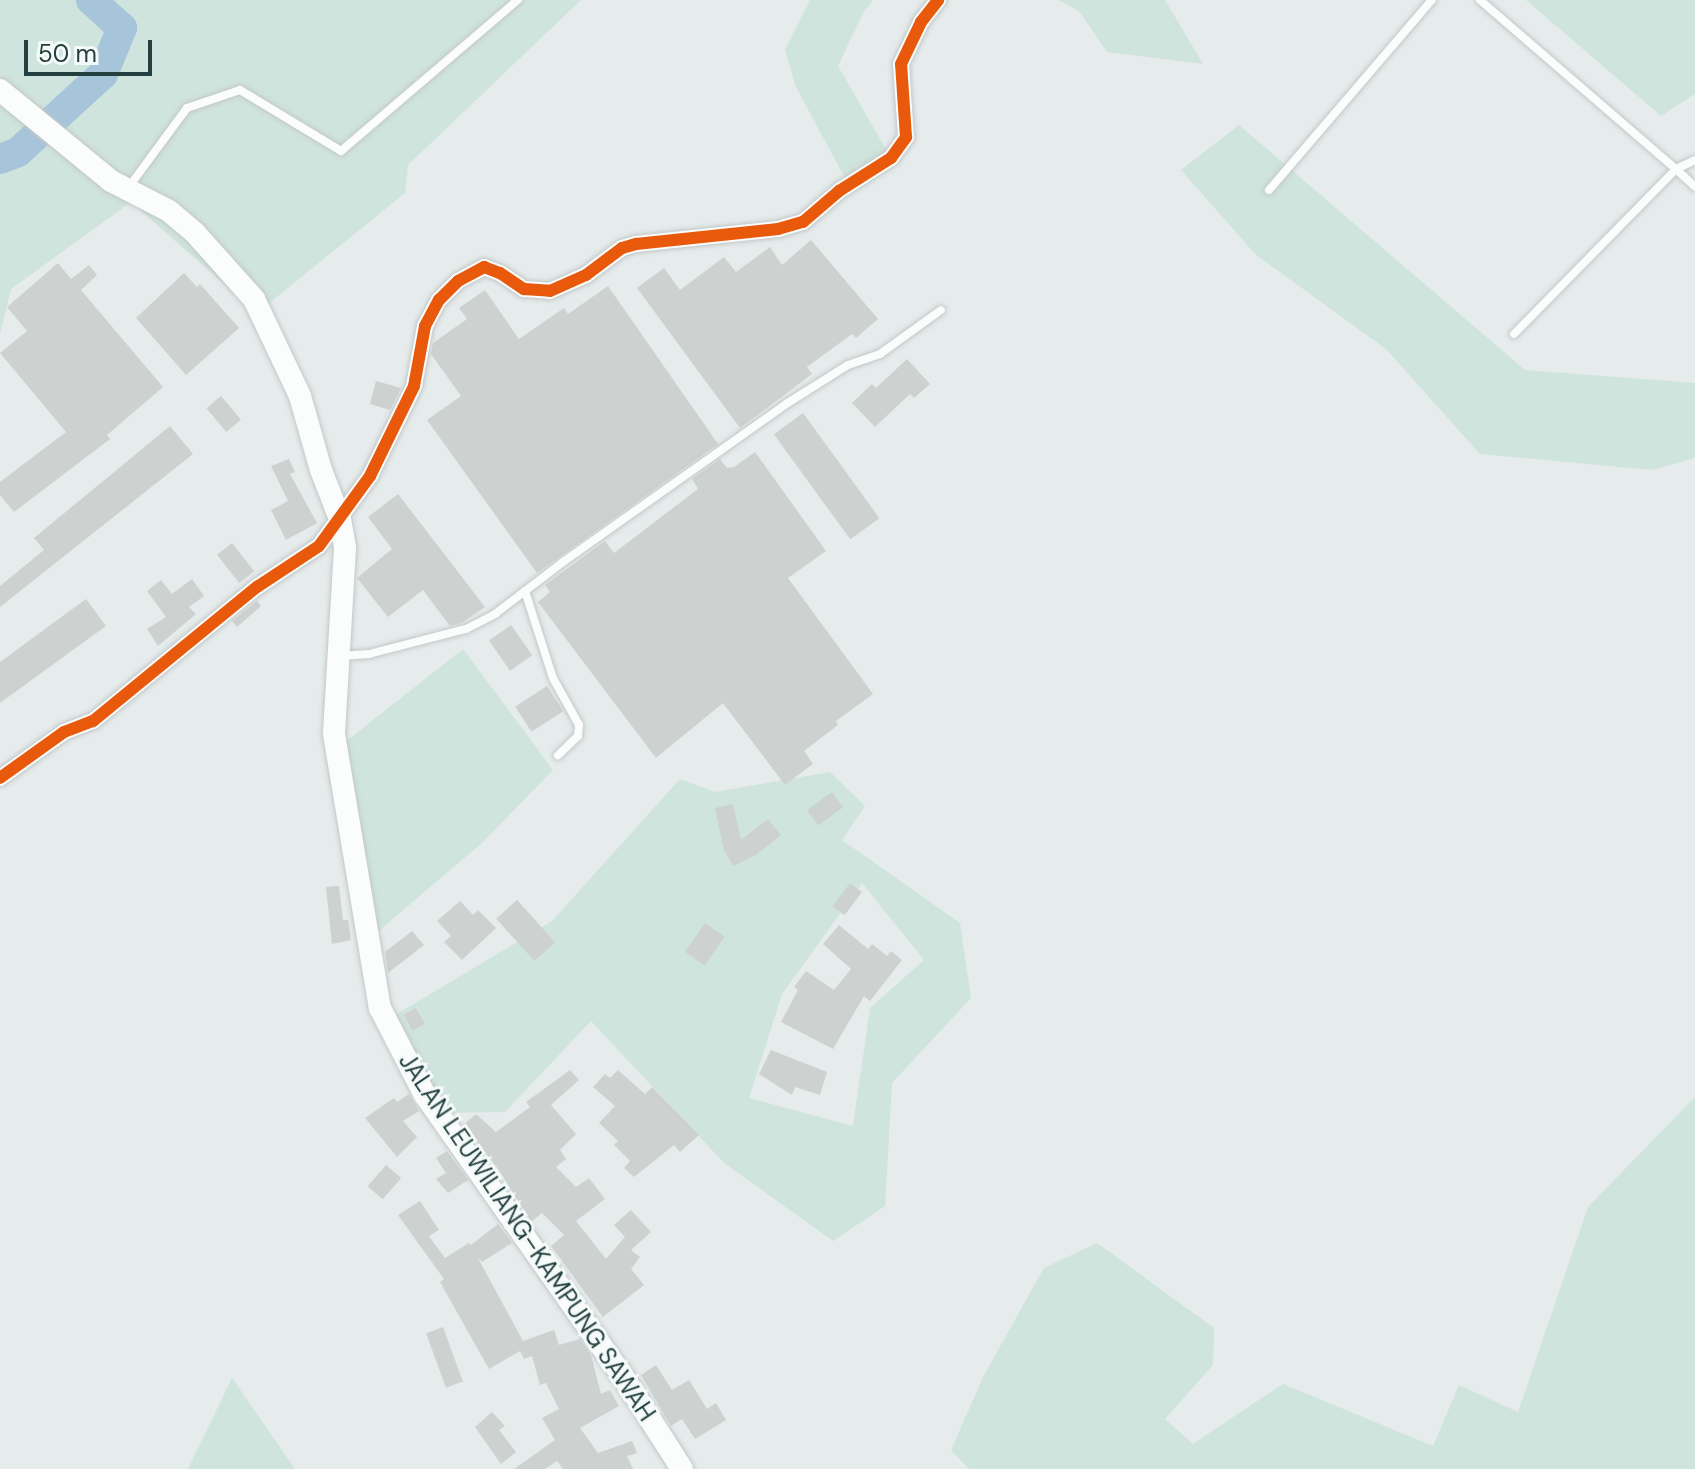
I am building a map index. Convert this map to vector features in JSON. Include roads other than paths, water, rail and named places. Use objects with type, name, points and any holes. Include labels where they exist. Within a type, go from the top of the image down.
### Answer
[{"type":"main road","name":"JALAN LEUWILIANG–KAMPUNG SAWAH","points":[[0,90],[119,185],[169,211],[195,233],[254,299],[300,396],[321,470],[340,519],[345,548],[334,734],[380,1008],[425,1095],[620,1372],[682,1469]]},
{"type":"street","points":[[0,778],[64,732],[93,721],[257,587],[319,546],[370,476],[414,386],[425,326],[439,300],[458,281],[484,267],[524,289],[550,291],[586,275],[622,248],[636,244],[778,229],[803,222],[900,148],[906,137],[901,64],[921,22],[938,0]]},
{"type":"lane","points":[[119,185],[187,108],[240,90],[341,151],[518,0]]},
{"type":"lane","points":[[1269,190],[1432,0]]},
{"type":"lane","points":[[1480,0],[1695,187]]},
{"type":"lane","points":[[1514,334],[1676,169],[1695,160]]},
{"type":"lane","points":[[340,656],[369,654],[466,629],[495,614],[786,404],[848,365],[880,354],[941,310]]},
{"type":"lane","points":[[525,591],[553,678],[579,725],[578,736],[558,755]]},
{"type":"waterway","points":[[0,159],[18,152],[103,74],[122,28],[91,0]]}]
